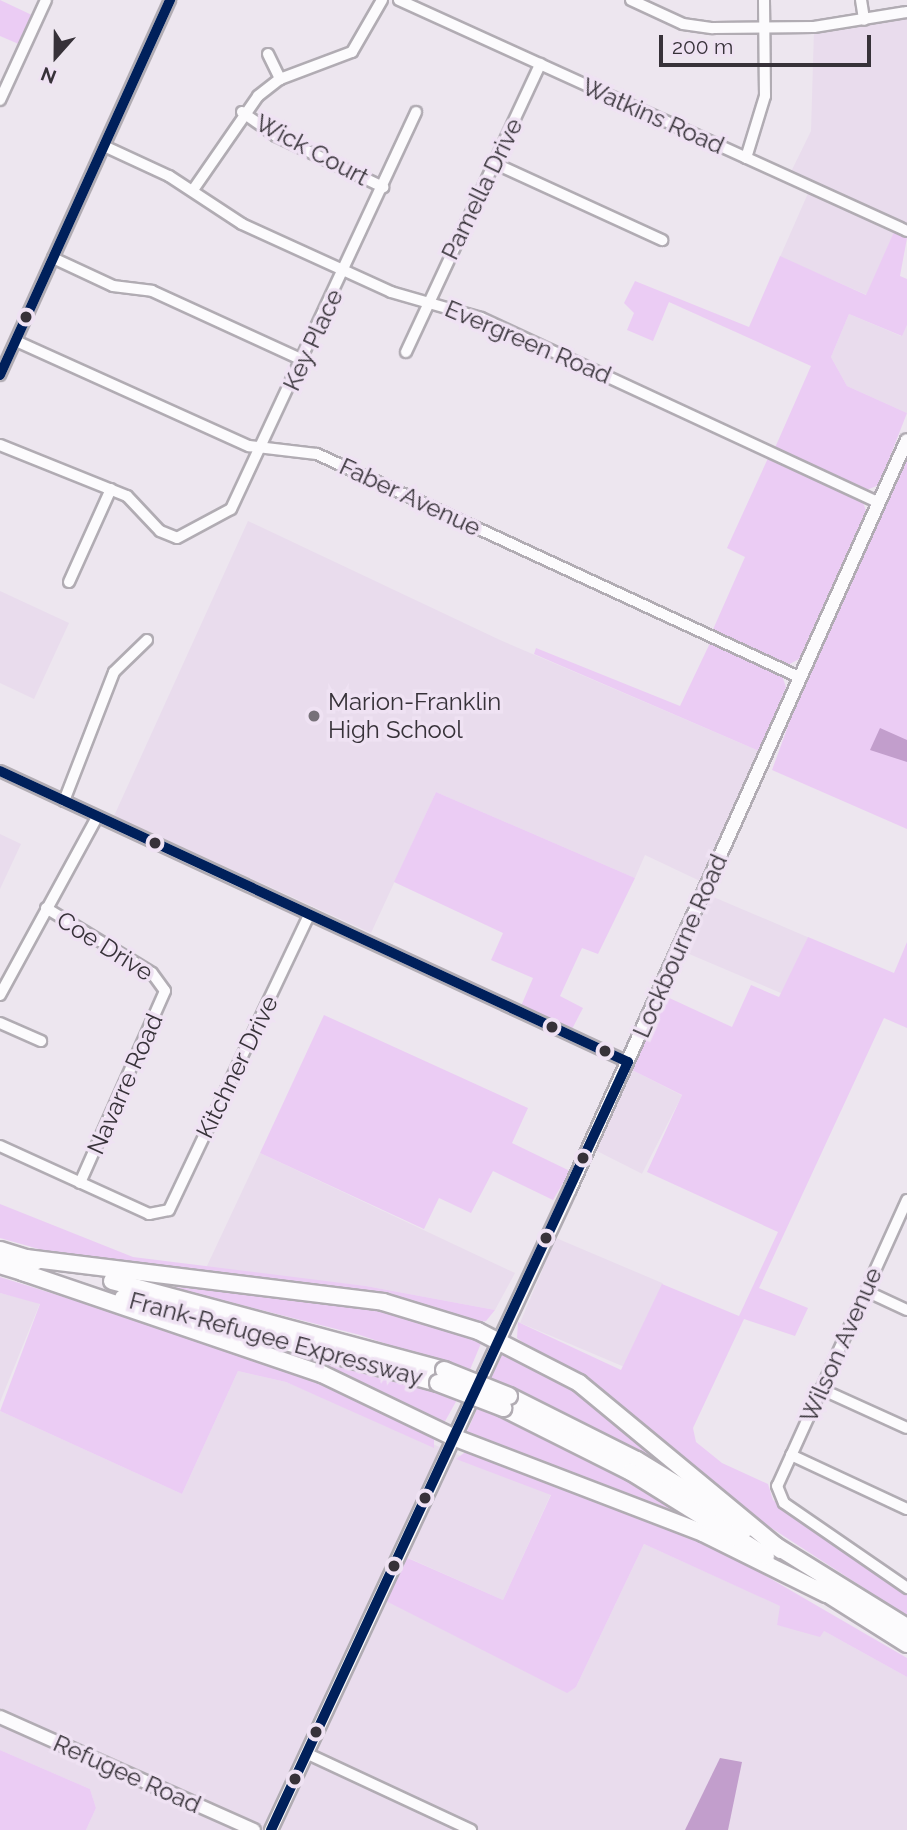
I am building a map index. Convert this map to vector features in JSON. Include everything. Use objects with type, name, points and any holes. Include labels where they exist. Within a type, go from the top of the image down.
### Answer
[{"type":"highway","name":"Frank-Refugee Expressway","points":[[0,1250],[24,1265]]},
{"type":"highway","name":"Frank-Refugee Expressway","points":[[0,1265],[24,1265],[342,1352],[441,1376],[637,1460],[907,1627]]},
{"type":"highway","points":[[24,1265],[383,1301],[497,1341],[579,1383],[782,1550]]},
{"type":"highway","points":[[24,1265],[322,1374],[453,1437],[703,1533],[826,1594]]},
{"type":"highway","name":"Frank-Refugee Expressway","points":[[506,1402],[631,1472],[907,1644]]},
{"type":"main road","name":"Lockbourne Road","points":[[271,1830],[628,1062],[907,440]]},
{"type":"main road","name":"Refugee Road","points":[[0,1717],[254,1830]]},
{"type":"street","points":[[0,100],[46,0]]},
{"type":"street","points":[[0,374],[170,0]]},
{"type":"street","points":[[193,190],[242,112],[280,79],[352,52],[382,0]]},
{"type":"street","name":"Watkins Road","points":[[399,0],[907,231]]},
{"type":"street","points":[[631,0],[698,27],[764,27],[864,20],[907,12]]},
{"type":"street","points":[[746,158],[765,96],[764,0]]},
{"type":"street","points":[[861,0],[864,20]]},
{"type":"street","points":[[268,54],[280,79]]},
{"type":"street","name":"Pamella Drive","points":[[407,352],[540,64]]},
{"type":"street","name":"Key Place","points":[[111,489],[177,538],[237,504],[416,111]]},
{"type":"street","name":"Wick Court","points":[[242,112],[276,136],[383,187]]},
{"type":"street","name":"Evergreen Road","points":[[104,146],[193,190],[242,224],[344,271],[481,317],[878,502]]},
{"type":"street","points":[[496,164],[662,240]]},
{"type":"street","points":[[53,258],[113,286],[152,291],[303,360]]},
{"type":"street","name":"Faber Avenue","points":[[16,341],[264,447],[317,454],[799,677]]},
{"type":"street","points":[[0,445],[111,489],[69,582]]},
{"type":"street","points":[[64,801],[97,727],[108,684],[147,640]]},
{"type":"street","points":[[0,771],[628,1062]]},
{"type":"street","points":[[0,995],[97,817]]},
{"type":"street","name":"Coe Drive","points":[[46,908],[163,984]]},
{"type":"street","name":"Kitchner Drive","points":[[80,1182],[162,1215],[309,915]]},
{"type":"street","name":"Navarre Road","points":[[80,1182],[163,999],[163,984]]},
{"type":"street","points":[[0,1023],[41,1041]]},
{"type":"street","points":[[0,1146],[80,1182]]},
{"type":"street","name":"Wilson Avenue","points":[[907,1200],[777,1491],[784,1503],[907,1588]]},
{"type":"street","points":[[866,1291],[907,1310]]},
{"type":"street","points":[[821,1389],[907,1428]]},
{"type":"street","points":[[791,1455],[907,1508]]},
{"type":"street","points":[[308,1754],[471,1830]]},
{"type":"shaded area","points":[[0,0],[34,16],[21,45],[0,36]]},
{"type":"shaded area","points":[[907,16],[907,238],[894,233],[867,295],[780,257],[809,191],[787,180],[811,131],[814,30]]},
{"type":"shaded area","points":[[894,232],[907,238],[900,276],[907,279],[907,325],[902,336],[849,314],[831,357],[847,386],[907,413],[879,485],[864,491],[774,450],[811,366],[669,302],[653,341],[627,330],[634,313],[624,303],[635,281],[749,327],[780,256],[866,295]]},
{"type":"shaded area","points":[[849,314],[901,336],[907,325],[907,413],[847,386],[831,357]]},
{"type":"shaded area","points":[[769,456],[862,499],[866,511],[799,659],[786,666],[711,634],[745,557],[727,548]]},
{"type":"shaded area","points":[[907,459],[907,829],[772,770],[803,685]]},
{"type":"shaded area","name":"Marion-Franklin High School","points":[[248,521],[500,640],[759,751],[700,881],[645,855],[635,878],[436,792],[371,933],[114,816]]},
{"type":"shaded area","points":[[0,591],[69,623],[34,699],[0,683]]},
{"type":"shaded area","points":[[711,641],[781,673],[786,687],[759,751],[534,654],[536,648],[680,706]]},
{"type":"shaded area","points":[[880,728],[907,740],[907,762],[870,750]]},
{"type":"shaded area","points":[[436,792],[635,878],[598,954],[582,948],[560,996],[583,1008],[572,1029],[521,1006],[533,978],[491,960],[503,933],[394,882]]},
{"type":"shaded area","points":[[0,834],[21,844],[0,889]]},
{"type":"shaded area","points":[[704,893],[808,937],[784,994],[680,950]]},
{"type":"shaded area","points":[[808,937],[894,973],[907,942],[907,1028],[884,1018],[759,1288],[808,1308],[795,1336],[744,1319],[693,1428],[696,1442],[722,1463],[768,1484],[773,1500],[907,1594],[907,1616],[756,1518],[517,1338],[518,1322],[621,1370],[662,1284],[739,1316],[778,1232],[647,1172],[682,1095],[632,1070],[665,996],[732,1027],[751,985],[779,997]]},
{"type":"shaded area","points":[[324,1015],[528,1108],[512,1143],[570,1171],[553,1200],[493,1171],[471,1213],[439,1198],[424,1229],[260,1153]]},
{"type":"shaded area","points":[[632,1070],[682,1095],[642,1174],[592,1148]]},
{"type":"shaded area","points":[[260,1153],[515,1273],[495,1310],[366,1286],[206,1268]]},
{"type":"shaded area","points":[[0,1204],[133,1257],[366,1286],[495,1310],[486,1321],[470,1324],[421,1304],[352,1291],[67,1257],[0,1238]]},
{"type":"shaded area","points":[[556,1238],[663,1283],[627,1368],[520,1323]]},
{"type":"shaded area","points":[[0,1277],[280,1365],[434,1435],[434,1448],[286,1382],[238,1371],[182,1494],[0,1411],[40,1304],[0,1293]]},
{"type":"shaded area","points":[[165,1286],[396,1309],[482,1341],[469,1372],[360,1335]]},
{"type":"shaded area","points":[[0,1293],[40,1303],[0,1402]]},
{"type":"shaded area","points":[[181,1319],[382,1371],[458,1398],[443,1425],[356,1384]]},
{"type":"shaded area","points":[[504,1351],[571,1383],[704,1492],[603,1433],[490,1380]]},
{"type":"shaded area","points":[[238,1371],[286,1382],[551,1494],[503,1600],[404,1556],[385,1600],[566,1692],[576,1687],[644,1544],[781,1606],[777,1625],[824,1631],[907,1677],[907,1830],[86,1830],[96,1808],[90,1789],[0,1750],[0,1411],[182,1494]]},
{"type":"shaded area","points":[[478,1407],[641,1486],[730,1541],[465,1436]]},
{"type":"shaded area","points":[[468,1450],[716,1547],[907,1658],[907,1677],[824,1631],[820,1637],[777,1625],[780,1606],[644,1544],[576,1687],[567,1693],[384,1600],[403,1556],[503,1600],[551,1495],[456,1459]]},
{"type":"shaded area","points":[[0,1750],[90,1789],[96,1808],[86,1830],[0,1830]]},
{"type":"shaded area","points":[[720,1758],[742,1762],[728,1830],[685,1830]]},
{"type":"transit line","points":[[0,375],[170,0]]},
{"type":"transit line","points":[[0,771],[628,1062]]},
{"type":"transit line","points":[[271,1830],[628,1062]]},
{"type":"place","name":"Marion-Franklin High School","points":[[314,716]]}]
